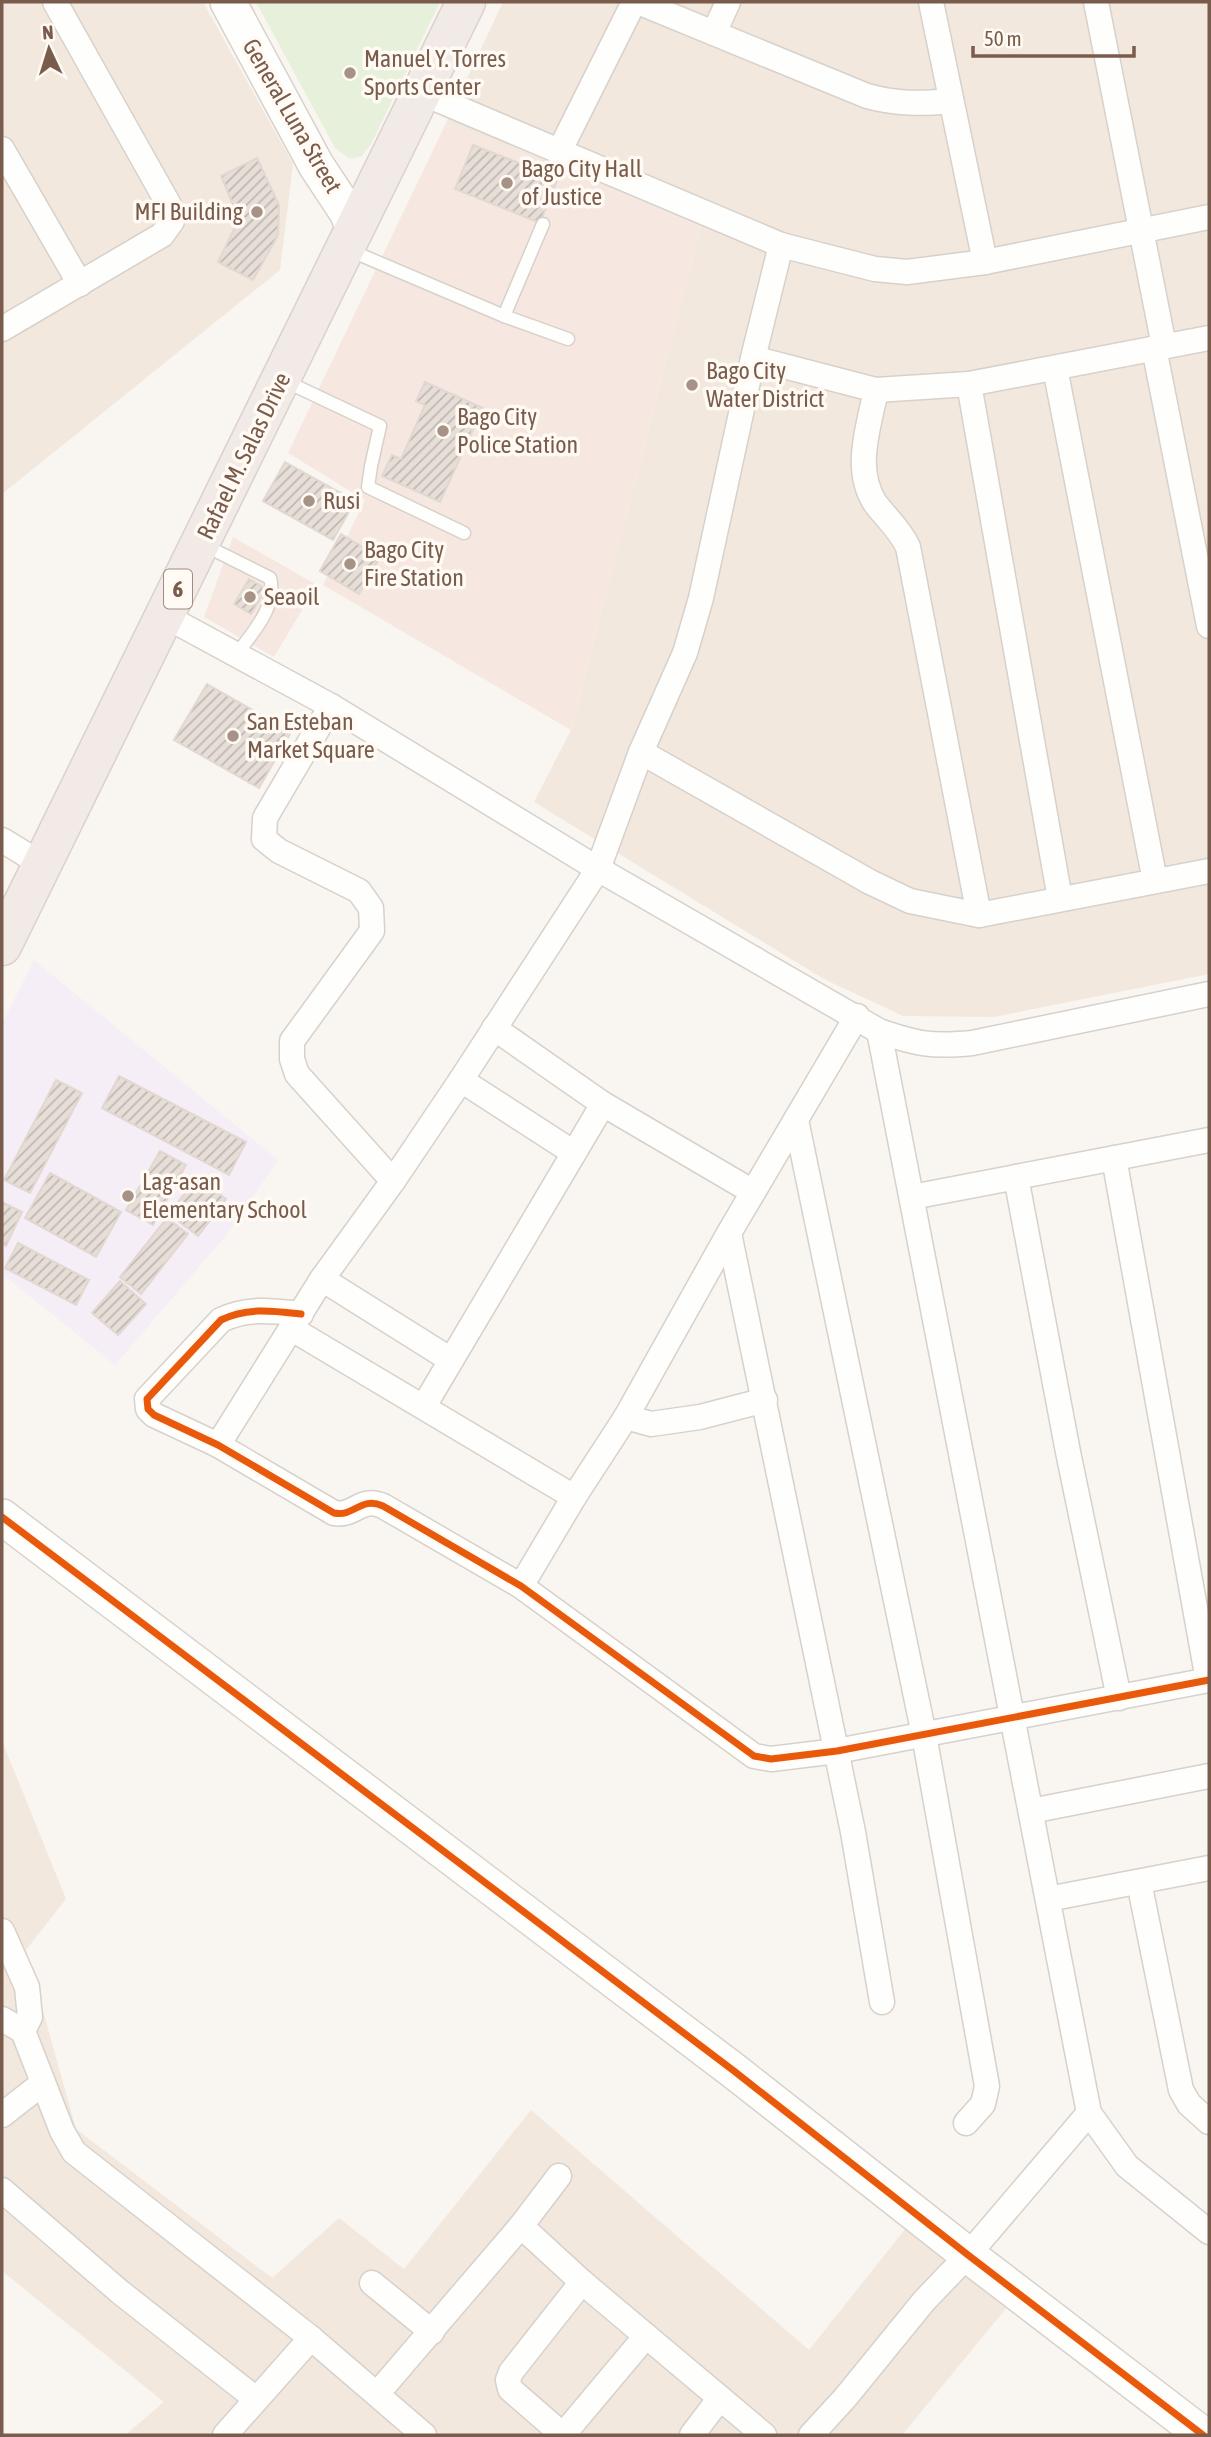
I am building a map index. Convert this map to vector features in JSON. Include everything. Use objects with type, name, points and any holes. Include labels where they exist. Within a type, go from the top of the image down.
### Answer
[{"type":"highway","name":"Rafael M. Salas Drive","points":[[2,946],[38,861],[165,616],[466,2]]},
{"type":"street","points":[[2,329],[162,236],[172,221],[169,205],[55,2]]},
{"type":"street","name":"General Luna Street","points":[[228,2],[316,165],[347,212],[350,240]]},
{"type":"street","points":[[559,152],[636,2],[867,96],[891,102],[917,104],[951,101]]},
{"type":"street","points":[[714,33],[728,2]]},
{"type":"street","points":[[931,2],[985,262]]},
{"type":"street","points":[[1096,2],[1143,230],[1159,347],[1209,626]]},
{"type":"street","points":[[422,93],[781,244],[875,269],[907,272],[985,262],[1209,217]]},
{"type":"street","points":[[2,149],[80,284]]},
{"type":"street","points":[[218,1445],[322,1279],[461,1080],[598,869],[640,752],[685,653],[701,598],[753,358],[781,244]]},
{"type":"street","points":[[753,358],[876,390],[970,384],[1209,338]]},
{"type":"street","points":[[1055,368],[1155,881]]},
{"type":"street","points":[[970,384],[1060,899]]},
{"type":"street","points":[[876,390],[863,471],[875,502],[901,531],[908,547],[979,915]]},
{"type":"street","points":[[165,616],[331,706],[598,869],[880,1031],[913,1042],[940,1046],[972,1043],[1209,994]]},
{"type":"street","points":[[331,706],[265,818],[264,839],[279,851],[359,891],[371,908],[372,932],[292,1041],[292,1059],[296,1074],[393,1181]]},
{"type":"street","points":[[640,752],[870,882],[910,901],[979,915],[1209,871]]},
{"type":"street","points":[[5,842],[38,861]]},
{"type":"street","points":[[522,1586],[574,1497],[626,1417],[753,1192],[857,1016]]},
{"type":"street","points":[[494,1028],[603,1104],[753,1192]]},
{"type":"street","points":[[880,1031],[1089,2113],[1127,2166],[1209,2232]]},
{"type":"street","points":[[461,1080],[574,1153]]},
{"type":"street","points":[[424,1406],[603,1104]]},
{"type":"street","points":[[796,1120],[924,1735],[987,2086],[983,2104],[966,2123]]},
{"type":"street","points":[[912,1196],[1209,1143]]},
{"type":"street","points":[[574,1497],[424,1406],[297,1321],[263,1310],[235,1313],[221,1320],[147,1399],[148,1409],[154,1415],[218,1445],[334,1513],[341,1514],[364,1503],[373,1502],[522,1586],[754,1756],[771,1759],[836,1751],[1209,1680],[1114,1158]]},
{"type":"street","points":[[1016,1177],[1068,1452],[1119,1698]]},
{"type":"street","points":[[730,1233],[853,1832],[881,2002]]},
{"type":"street","points":[[322,1279],[451,1360]]},
{"type":"street","points":[[626,1417],[651,1424],[700,1417],[765,1400]]},
{"type":"street","points":[[2,1517],[734,2071],[1203,2435]]},
{"type":"street","points":[[1031,1811],[1209,1776]]},
{"type":"street","points":[[1048,1899],[1209,1868]]},
{"type":"street","points":[[1139,1882],[1181,2090],[1189,2104],[1209,2122]]},
{"type":"street","points":[[2,1931],[27,1987],[30,2017],[12,2025],[43,2083],[62,2131],[74,2152],[311,2338],[424,2435]]},
{"type":"street","points":[[2,2115],[43,2083]]},
{"type":"street","points":[[811,2435],[845,2398],[923,2301],[968,2255],[1089,2113]]},
{"type":"street","points":[[377,2394],[521,2226],[559,2176]]},
{"type":"street","points":[[2,2190],[120,2292],[256,2399]]},
{"type":"street","points":[[521,2226],[582,2282],[764,2435]]},
{"type":"street","points":[[582,2282],[511,2372],[508,2380],[510,2389],[563,2435],[646,2336]]},
{"type":"street","points":[[372,2283],[432,2332]]},
{"type":"street","points":[[225,2435],[311,2338]]},
{"type":"street","points":[[692,2435],[720,2398]]},
{"type":"lane","points":[[504,316],[544,224]]},
{"type":"lane","points":[[350,240],[504,316],[568,339]]},
{"type":"lane","points":[[282,379],[380,426],[368,487],[464,533]]},
{"type":"lane","points":[[201,543],[270,578],[273,588],[268,608],[237,654]]},
{"type":"shaded area","points":[[2,2],[203,2],[293,164],[280,270],[2,494]]},
{"type":"shaded area","points":[[503,2],[1209,2],[1209,974],[994,1017],[903,1016],[824,979],[534,802],[571,730],[701,226],[446,123]]},
{"type":"shaded area","points":[[446,123],[701,226],[571,730],[323,585],[365,500],[288,453]]},
{"type":"shaded area","points":[[233,537],[317,585],[274,657],[204,617]]},
{"type":"shaded area","name":"Lag-asan Elementary School","points":[[34,960],[278,1160],[229,1232],[115,1365],[2,1274],[2,1024]]},
{"type":"shaded area","points":[[2,1741],[66,1899],[26,1950],[76,2129],[272,2278],[339,2218],[404,2269],[531,2110],[809,2350],[906,2228],[1008,2306],[902,2435],[125,2435],[164,2402],[2,2271]]},
{"type":"green space","name":"Manuel Y. Torres Sports Center","points":[[256,2],[440,2],[371,144],[362,156],[350,159],[335,148]]},
{"type":"building","name":"Bago City Hall of Justice","points":[[473,145],[558,178],[540,223],[455,189]]},
{"type":"building","name":"MFI Building","points":[[257,158],[279,205],[278,235],[253,280],[218,262],[239,219],[221,176]]},
{"type":"building","name":"Bago City Police Station","points":[[425,382],[483,408],[440,502],[382,476],[392,455],[401,459],[425,405],[416,401]]},
{"type":"building","name":"Rusi","points":[[285,462],[355,501],[333,540],[263,501]]},
{"type":"building","name":"Bago City Fire Station","points":[[341,534],[380,557],[359,594],[320,571]]},
{"type":"building","name":"Seaoil","points":[[249,579],[266,589],[251,614],[234,604]]},
{"type":"building","name":"San Esteban Market Square","points":[[207,684],[291,732],[259,788],[174,740]]},
{"type":"building","points":[[119,1076],[246,1142],[229,1175],[102,1108]]},
{"type":"building","points":[[56,1080],[82,1093],[30,1193],[4,1180]]},
{"type":"building","points":[[160,1151],[186,1165],[153,1225],[126,1210]]},
{"type":"building","points":[[50,1173],[121,1212],[96,1257],[25,1218]]},
{"type":"building","points":[[197,1177],[226,1199],[198,1236],[169,1214]]},
{"type":"building","points":[[2,1202],[22,1212],[6,1246],[2,1244]]},
{"type":"building","points":[[167,1218],[188,1234],[141,1294],[120,1277]]},
{"type":"building","points":[[18,1243],[89,1280],[76,1305],[5,1268]]},
{"type":"building","points":[[120,1281],[146,1304],[118,1335],[92,1313]]},
{"type":"cycle path","points":[[301,1314],[251,1312],[221,1320],[147,1399],[148,1409],[154,1415],[218,1445],[334,1513],[347,1512],[369,1503],[383,1506],[521,1586],[754,1756],[771,1759],[837,1751],[1209,1680]]},
{"type":"cycle path","points":[[2,1517],[734,2071],[1203,2435]]},
{"type":"place","name":"Manuel Y. Torres Sports Center","points":[[350,73]]},
{"type":"place","name":"Bago City Hall of Justice","points":[[507,183]]},
{"type":"place","name":"MFI Building","points":[[257,212]]},
{"type":"place","name":"Bago City Water District","points":[[692,385]]},
{"type":"place","name":"Bago City Police Station","points":[[443,431]]},
{"type":"place","name":"Rusi","points":[[309,501]]},
{"type":"place","name":"Bago City Fire Station","points":[[350,564]]},
{"type":"place","name":"Seaoil","points":[[250,597]]},
{"type":"place","name":"San Esteban Market Square","points":[[233,736]]},
{"type":"place","name":"Lag-asan Elementary School","points":[[128,1196]]}]
